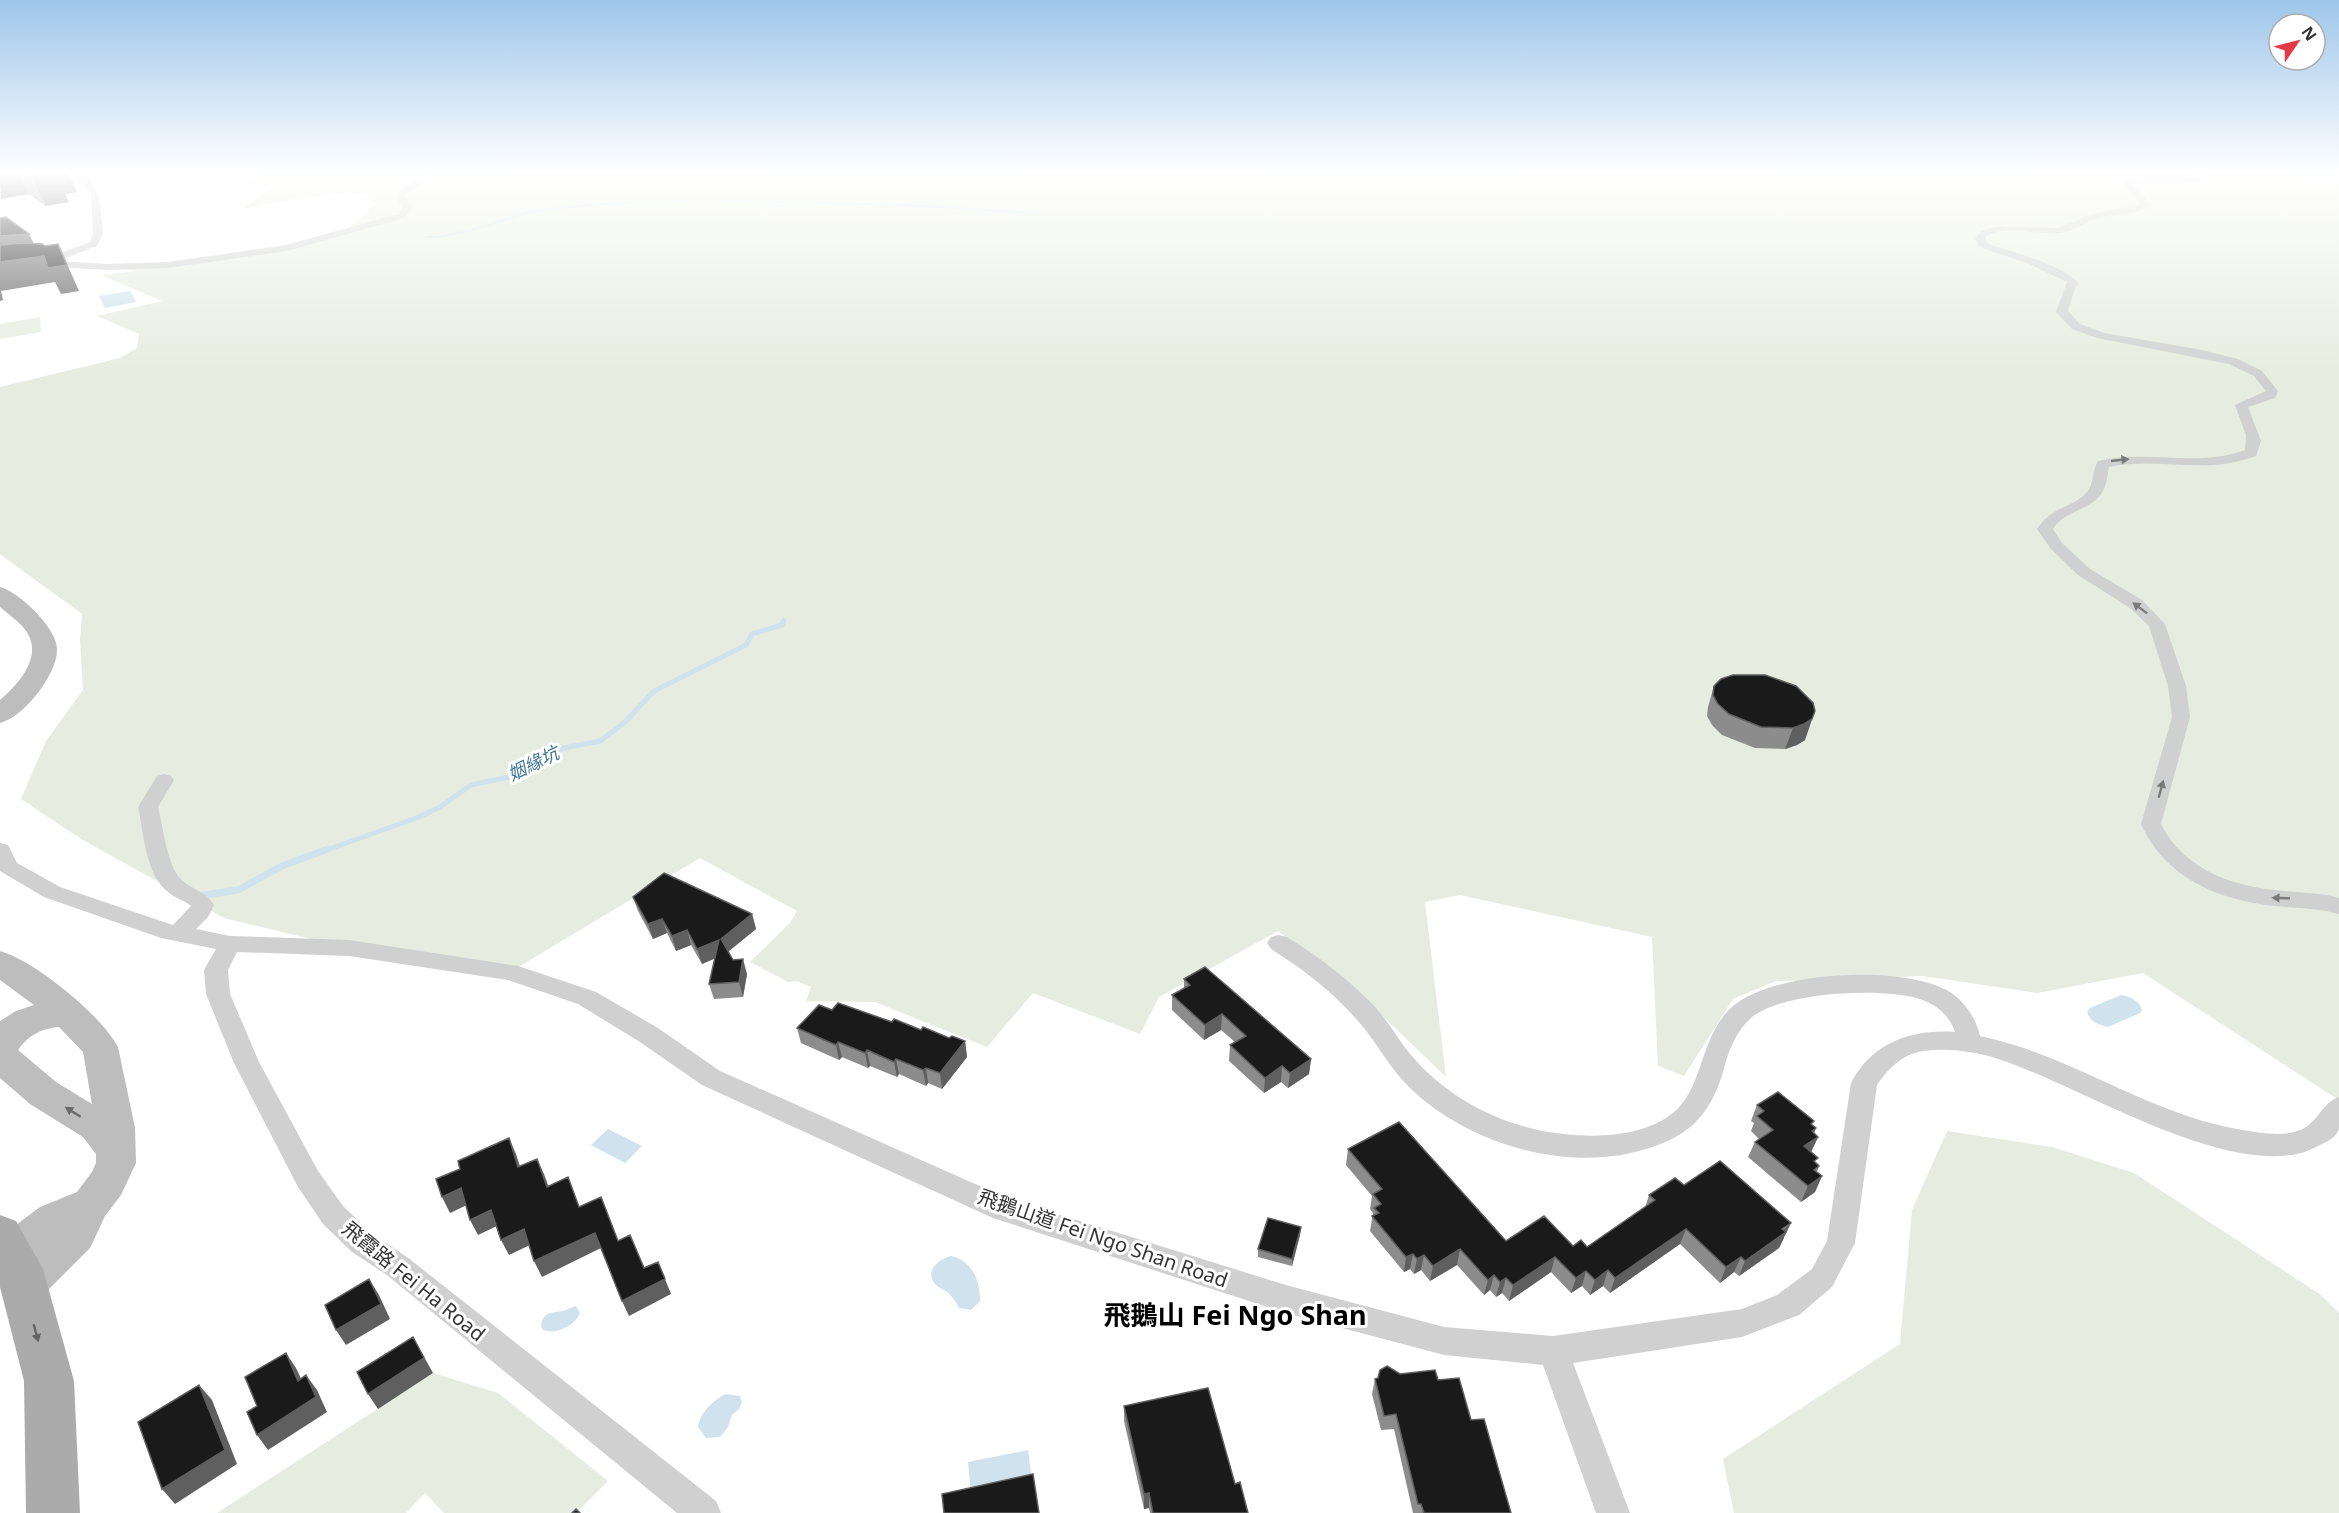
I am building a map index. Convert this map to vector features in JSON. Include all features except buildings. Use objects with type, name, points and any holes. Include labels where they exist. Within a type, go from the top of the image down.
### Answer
[{"type":"main road","points":[[0,594],[41,635],[45,651],[44,659],[27,689],[0,715]]},
{"type":"main road","points":[[0,963],[56,1002],[100,1047],[114,1107],[116,1163],[75,1235],[8,1261],[49,1381],[53,1513]]},
{"type":"main road","points":[[71,1016],[57,1013],[33,1020],[14,1030],[6,1038],[0,1054],[43,1093],[97,1126],[116,1150]]},
{"type":"street","points":[[37,263],[80,251],[95,242]]},
{"type":"street","points":[[0,267],[37,263],[155,267],[287,248],[310,242]]},
{"type":"street","points":[[1981,242],[1988,247],[2031,261],[2071,280],[2074,284],[2062,312],[2065,320],[2074,326],[2107,337],[2223,360],[2248,368],[2268,382],[2272,391],[2271,395],[2241,405],[2253,436],[2252,453],[2217,461],[2121,459],[2103,464],[2097,490],[2089,498],[2054,516],[2045,529],[2056,546],[2084,572],[2136,604],[2157,624],[2177,686],[2181,717],[2151,824],[2164,850],[2187,868],[2225,886],[2250,894],[2275,898],[2315,899],[2339,906]]},
{"type":"street","points":[[164,780],[148,807],[165,872],[172,884],[199,899],[203,905],[200,912],[178,934]]},
{"type":"street","name":"飛鵝山道 Fei Ngo Shan Road","points":[[0,850],[9,868],[52,892],[178,934],[230,944],[349,948],[510,972],[587,998],[650,1035],[711,1078],[1003,1209],[1286,1299],[1444,1341],[1553,1351],[1742,1323],[1788,1305],[1822,1278],[1841,1243],[1864,1083],[1874,1065],[1891,1052],[1912,1044],[1939,1041],[1969,1043],[1998,1049],[2187,1128],[2235,1141],[2259,1144],[2299,1141],[2315,1136],[2327,1128],[2339,1108]]},
{"type":"street","points":[[1279,943],[1327,975],[1348,994],[1368,1015],[1407,1068],[1444,1101],[1472,1118],[1510,1134],[1551,1144],[1592,1147],[1631,1142],[1665,1131],[1692,1113],[1703,1094],[1721,1040],[1732,1023],[1747,1008],[1767,998],[1791,991],[1893,984],[1911,987],[1931,993],[1948,1003],[1961,1016],[1969,1030],[1969,1043]]},
{"type":"street","name":"飛霞路 Fei Ha Road","points":[[230,944],[216,970],[218,994],[247,1063],[308,1179],[333,1215],[363,1243],[397,1266],[704,1513]]},
{"type":"street","points":[[1553,1351],[1613,1513]]},
{"type":"shaded area","points":[[305,242],[2339,242],[2339,1100],[2143,973],[2037,993],[1923,976],[1776,981],[1733,999],[1684,1076],[1658,1066],[1652,937],[1460,895],[1425,902],[1446,1077],[1368,1002],[1278,931],[1159,997],[1140,1034],[1033,993],[987,1047],[875,1002],[806,1001],[811,987],[797,981],[788,982],[750,962],[790,923],[797,911],[700,858],[510,972],[349,948],[224,918],[81,839],[21,799],[46,741],[83,690],[80,640],[82,614],[0,554],[0,387],[120,358],[137,348],[139,334],[97,316],[162,301],[101,275],[212,260]]},
{"type":"shaded area","points":[[40,317],[41,332],[0,339],[0,324]]},
{"type":"shaded area","points":[[1947,1131],[2052,1147],[2134,1173],[2321,1295],[2339,1313],[2339,1513],[1734,1513],[1723,1459],[1900,1344],[1912,1210]]},
{"type":"shaded area","points":[[433,1373],[498,1393],[608,1481],[576,1513],[444,1513],[425,1493],[406,1513],[217,1513]]},
{"type":"water","points":[[130,291],[136,302],[105,308],[99,296]]},
{"type":"water","points":[[2121,995],[2137,1001],[2142,1010],[2140,1013],[2108,1027],[2090,1018],[2087,1012],[2090,1008]]},
{"type":"water","points":[[608,1129],[642,1146],[625,1163],[591,1145]]},
{"type":"water","points":[[951,1256],[965,1262],[977,1279],[980,1301],[971,1310],[959,1308],[949,1294],[937,1286],[932,1279],[934,1266]]},
{"type":"water","points":[[576,1306],[580,1313],[570,1325],[554,1331],[543,1330],[541,1326],[544,1317],[550,1313]]},
{"type":"water","points":[[726,1394],[740,1396],[742,1402],[739,1409],[732,1415],[728,1427],[720,1437],[706,1438],[698,1427],[701,1417],[712,1403]]},
{"type":"water","points":[[1028,1450],[1032,1481],[971,1495],[968,1462]]},
{"type":"waterway","name":"姻緣坑","points":[[324,851],[419,817],[440,807],[471,785],[509,777],[564,748],[600,741],[625,722],[654,691],[746,645],[752,634],[782,625],[784,620]]},
{"type":"waterway","name":"姻緣坑","points":[[197,896],[238,890],[282,866],[328,849]]},
{"type":"district","name":"飛鵝山 Fei Ngo Shan","points":[[1235,1314]]}]
